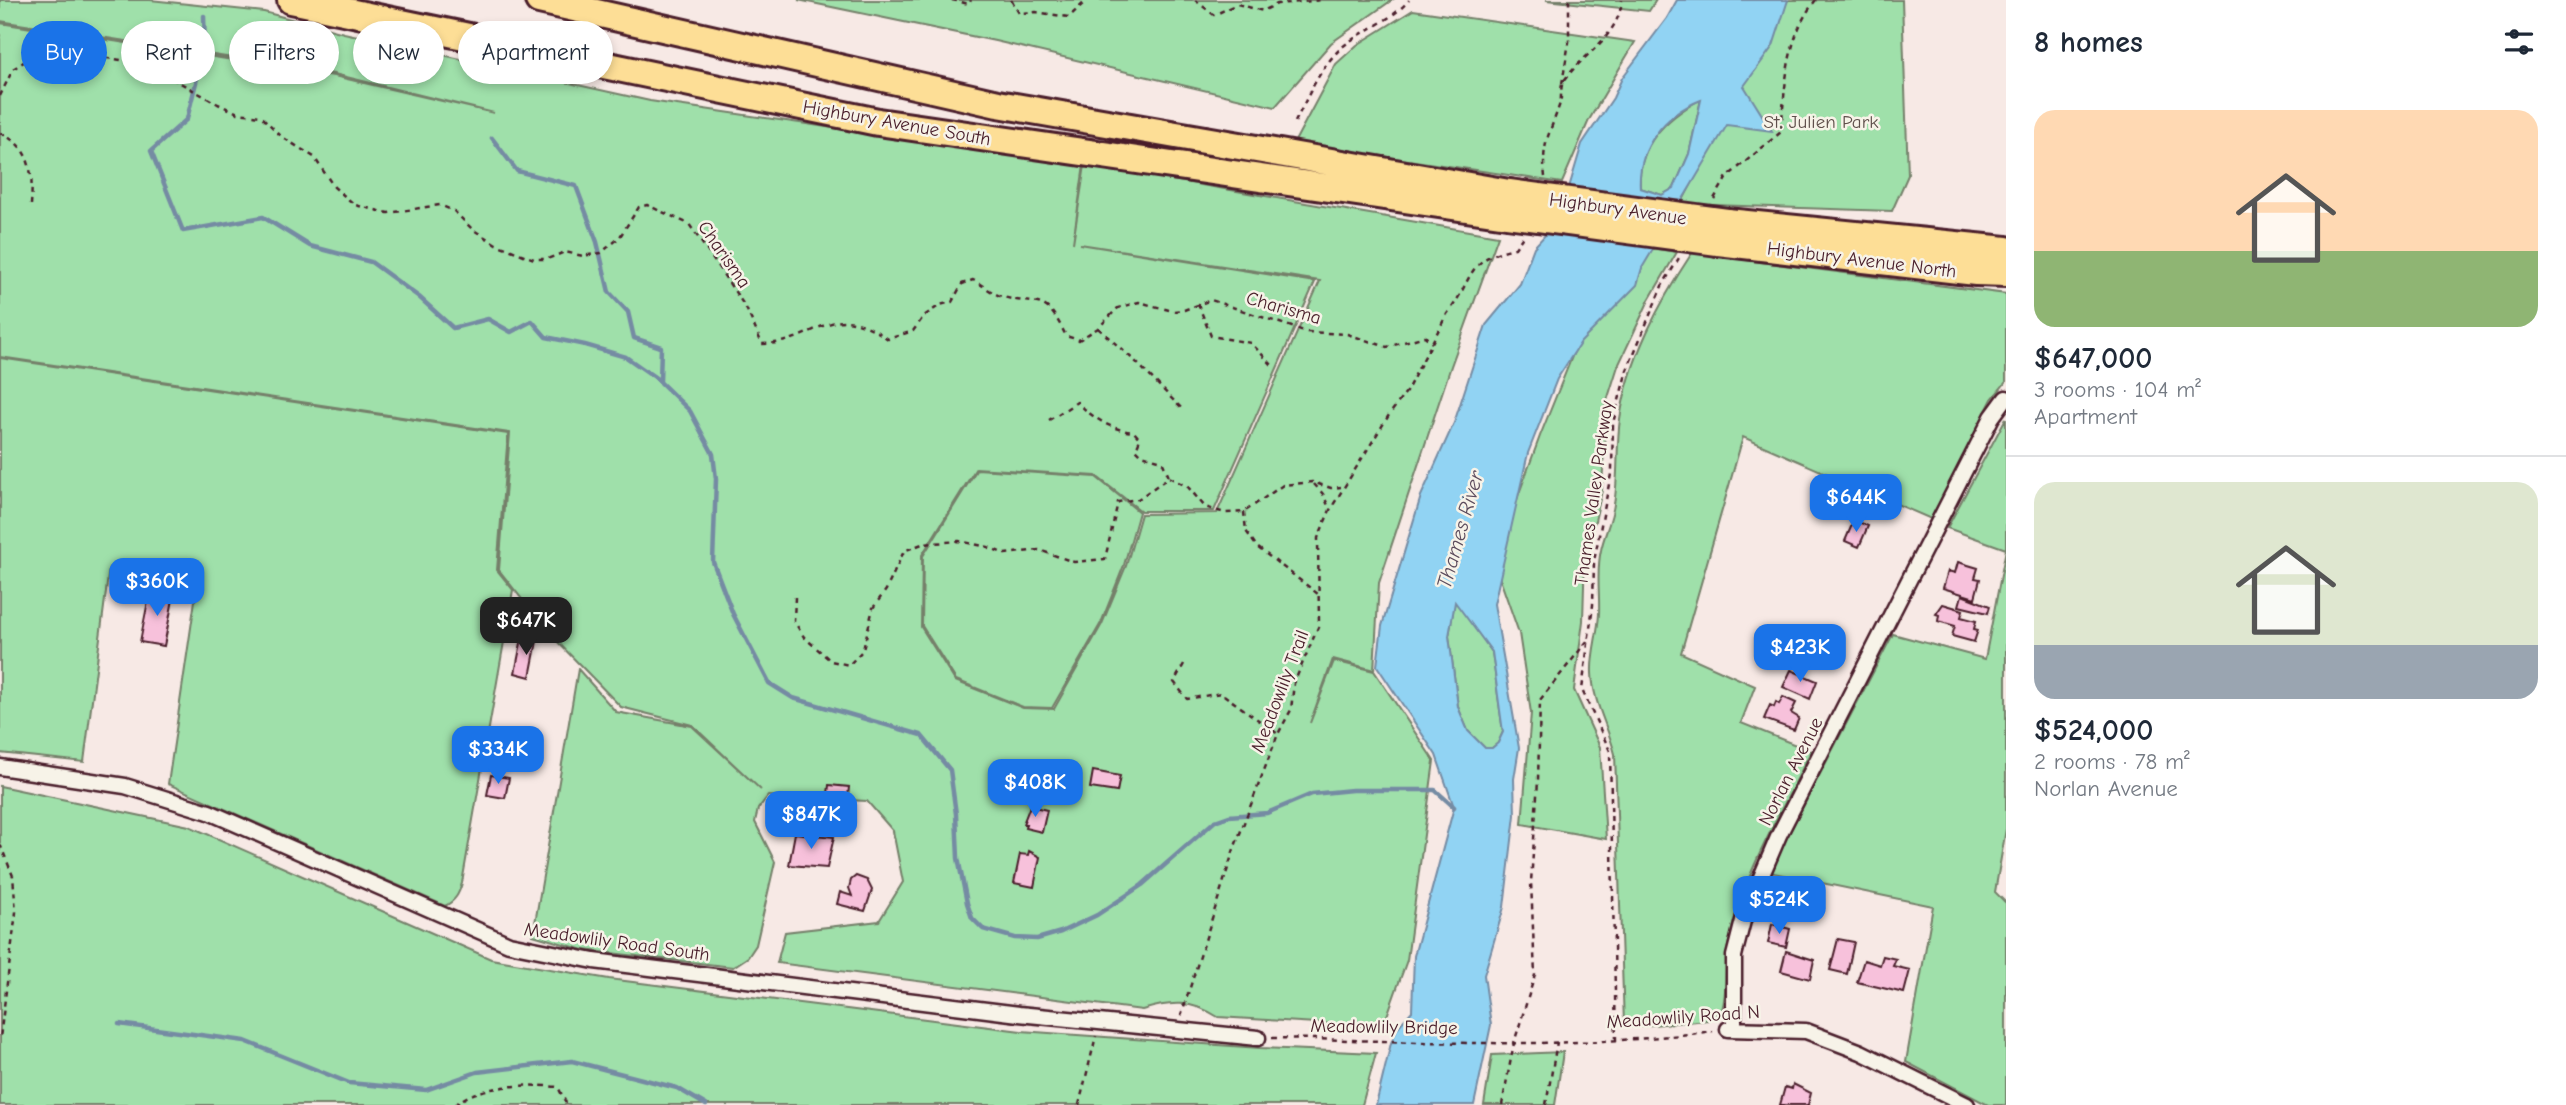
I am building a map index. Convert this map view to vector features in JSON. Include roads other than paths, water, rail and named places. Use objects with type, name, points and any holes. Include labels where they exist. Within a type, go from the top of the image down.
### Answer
[{"type":"highway","name":"Highbury Avenue South","points":[[291,0],[878,122],[1514,212]]},
{"type":"highway","name":"Highbury Avenue South","points":[[539,0],[998,104],[1514,212]]},
{"type":"highway","name":"Highbury Avenue","points":[[1514,212],[1718,225]]},
{"type":"highway","name":"Highbury Avenue North","points":[[1718,225],[2006,250]]},
{"type":"highway","name":"Highbury Avenue North","points":[[1718,225],[1976,272],[2006,273]]},
{"type":"street","name":"Norlan Avenue","points":[[1731,1028],[1734,956],[1744,917],[1769,859],[1992,417],[2006,398]]},
{"type":"street","name":"Meadowlily Road South","points":[[0,767],[125,786],[209,812],[509,944],[594,961],[1099,1023],[1258,1038]]},
{"type":"street","name":"Meadowlily Road N","points":[[1731,1028],[1806,1031],[1861,1052],[1967,1105]]},
{"type":"water","name":"Thames River","points":[[1677,0],[1788,0],[1773,46],[1744,86],[1772,131],[1727,125],[1642,268],[1637,285],[1581,342],[1557,379],[1528,453],[1494,604],[1519,748],[1514,779],[1515,815],[1504,907],[1484,975],[1491,1025],[1474,1105],[1376,1105],[1391,1043],[1397,1028],[1412,1011],[1414,956],[1454,807],[1436,755],[1377,666],[1382,626],[1421,496],[1454,423],[1486,325],[1520,284],[1534,247],[1548,232],[1568,191],[1582,144],[1613,98],[1622,78],[1667,18]],"holes":[[[1701,100],[1689,154],[1674,188],[1662,195],[1640,188],[1643,159],[1656,134],[1676,114]],[[1455,602],[1492,652],[1503,732],[1498,743],[1492,748],[1485,748],[1468,731],[1458,707],[1449,636]]]},
{"type":"waterway","points":[[204,16],[205,46],[187,119],[151,151],[183,231],[263,217],[310,246],[371,262],[419,297],[453,328],[488,319],[511,332],[532,321],[546,337],[626,357],[656,378],[690,411],[713,454],[716,479],[713,562],[733,614],[769,683],[793,698],[921,735],[950,770],[958,858],[967,903],[972,918],[983,929],[1015,938],[1037,939],[1061,932],[1097,915],[1142,885],[1215,821],[1229,816],[1267,813],[1312,794],[1352,790],[1435,790],[1454,807]]},
{"type":"waterway","points":[[492,138],[517,171],[576,186],[597,242],[609,292],[628,312],[634,338],[661,347],[660,382]]},
{"type":"waterway","points":[[119,1024],[245,1041],[349,1083],[426,1090],[477,1072],[572,1061],[677,1088],[706,1105]]},
{"type":"park label","name":"St. Julien Park","points":[[1821,121]]}]
